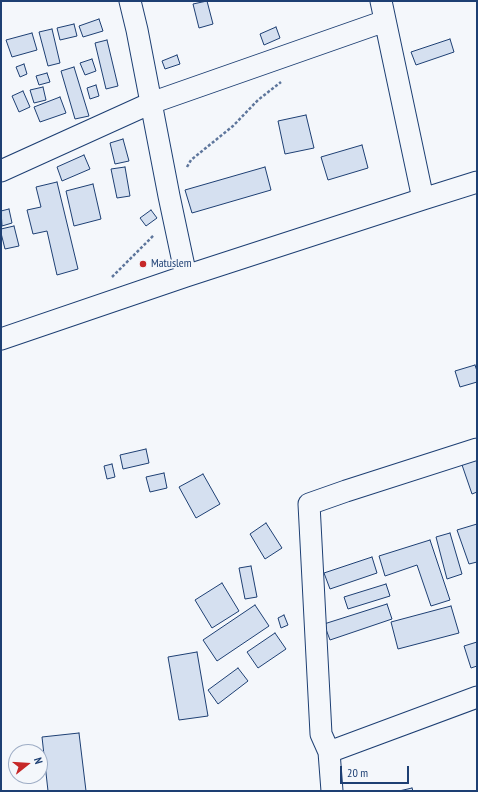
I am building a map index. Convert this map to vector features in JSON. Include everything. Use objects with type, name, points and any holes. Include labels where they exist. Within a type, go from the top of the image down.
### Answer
[{"type":"street","points":[[130,1],[186,276]]},
{"type":"street","points":[[1,171],[150,103],[383,11],[423,199]]},
{"type":"street","points":[[1,340],[186,276],[477,182]]},
{"type":"street","points":[[332,791],[329,752],[321,734],[309,504],[477,449]]},
{"type":"street","points":[[329,752],[477,696]]},
{"type":"path","points":[[169,196],[191,160],[233,126],[258,100],[284,79]]},
{"type":"path","points":[[111,278],[157,232]]},
{"type":"building","points":[[207,1],[213,24],[199,28],[193,4]]},
{"type":"building","points":[[99,19],[103,31],[83,37],[79,26]]},
{"type":"building","points":[[74,24],[77,36],[60,40],[57,28]]},
{"type":"building","points":[[276,27],[280,38],[264,45],[260,34]]},
{"type":"building","points":[[52,29],[60,63],[48,66],[39,32]]},
{"type":"building","points":[[32,33],[37,50],[12,57],[6,40]]},
{"type":"building","points":[[450,39],[454,52],[416,65],[411,52]]},
{"type":"building","points":[[107,40],[118,86],[106,89],[95,43]]},
{"type":"building","points":[[177,55],[180,64],[165,69],[162,61]]},
{"type":"building","points":[[92,59],[96,71],[85,75],[80,63]]},
{"type":"building","points":[[24,64],[27,74],[20,77],[16,67]]},
{"type":"building","points":[[74,67],[89,116],[75,119],[61,71]]},
{"type":"building","points":[[47,73],[50,82],[39,85],[36,76]]},
{"type":"building","points":[[96,85],[99,96],[90,99],[87,88]]},
{"type":"building","points":[[43,87],[46,100],[34,103],[30,90]]},
{"type":"building","points":[[23,91],[30,107],[19,112],[12,96]]},
{"type":"building","points":[[60,97],[66,113],[40,122],[34,107]]},
{"type":"building","points":[[306,115],[314,148],[285,154],[278,121]]},
{"type":"building","points":[[123,139],[129,161],[115,164],[110,143]]},
{"type":"building","points":[[362,145],[368,168],[328,180],[321,157]]},
{"type":"building","points":[[84,155],[90,169],[62,181],[57,167]]},
{"type":"building","points":[[125,167],[130,196],[117,198],[111,169]]},
{"type":"building","points":[[265,167],[271,190],[192,213],[185,190]]},
{"type":"building","points":[[57,182],[78,269],[57,275],[47,231],[33,234],[27,210],[41,207],[36,187]]},
{"type":"building","points":[[93,184],[101,219],[74,226],[66,191]]},
{"type":"building","points":[[9,209],[12,223],[2,226],[1,211]]},
{"type":"building","points":[[151,210],[157,218],[146,226],[140,218]]},
{"type":"building","points":[[14,226],[19,246],[5,249],[1,229]]},
{"type":"building","points":[[475,365],[477,371],[477,382],[460,387],[455,371]]},
{"type":"building","points":[[146,449],[149,463],[123,469],[120,455]]},
{"type":"building","points":[[477,456],[477,492],[472,494],[461,462]]},
{"type":"building","points":[[112,464],[115,477],[107,479],[104,466]]},
{"type":"building","points":[[164,473],[167,488],[150,492],[146,477]]},
{"type":"building","points":[[203,474],[220,504],[196,518],[179,487]]},
{"type":"building","points":[[266,523],[282,548],[265,559],[250,534]]},
{"type":"building","points":[[477,524],[477,562],[469,564],[457,530]]},
{"type":"building","points":[[450,533],[462,574],[447,579],[436,537]]},
{"type":"building","points":[[430,540],[450,600],[431,606],[417,565],[385,576],[379,556]]},
{"type":"building","points":[[372,557],[377,573],[330,589],[324,573]]},
{"type":"building","points":[[251,566],[257,597],[245,599],[239,568]]},
{"type":"building","points":[[222,583],[239,611],[212,628],[195,600]]},
{"type":"building","points":[[386,584],[390,596],[348,609],[344,597]]},
{"type":"building","points":[[387,604],[392,619],[330,640],[324,624]]},
{"type":"building","points":[[255,605],[269,626],[217,661],[203,640]]},
{"type":"building","points":[[451,606],[459,633],[398,649],[391,622]]},
{"type":"building","points":[[284,615],[288,625],[281,628],[278,618]]},
{"type":"building","points":[[275,633],[286,649],[258,668],[247,652]]},
{"type":"building","points":[[477,642],[477,666],[471,668],[464,646]]},
{"type":"building","points":[[197,652],[208,716],[179,720],[168,657]]},
{"type":"building","points":[[238,668],[248,681],[218,704],[208,690]]},
{"type":"building","points":[[79,733],[86,791],[48,791],[48,744],[43,744],[42,737]]},
{"type":"building","points":[[412,788],[413,791],[399,791]]},
{"type":"place","name":"Matuslem","points":[[143,264]]}]
